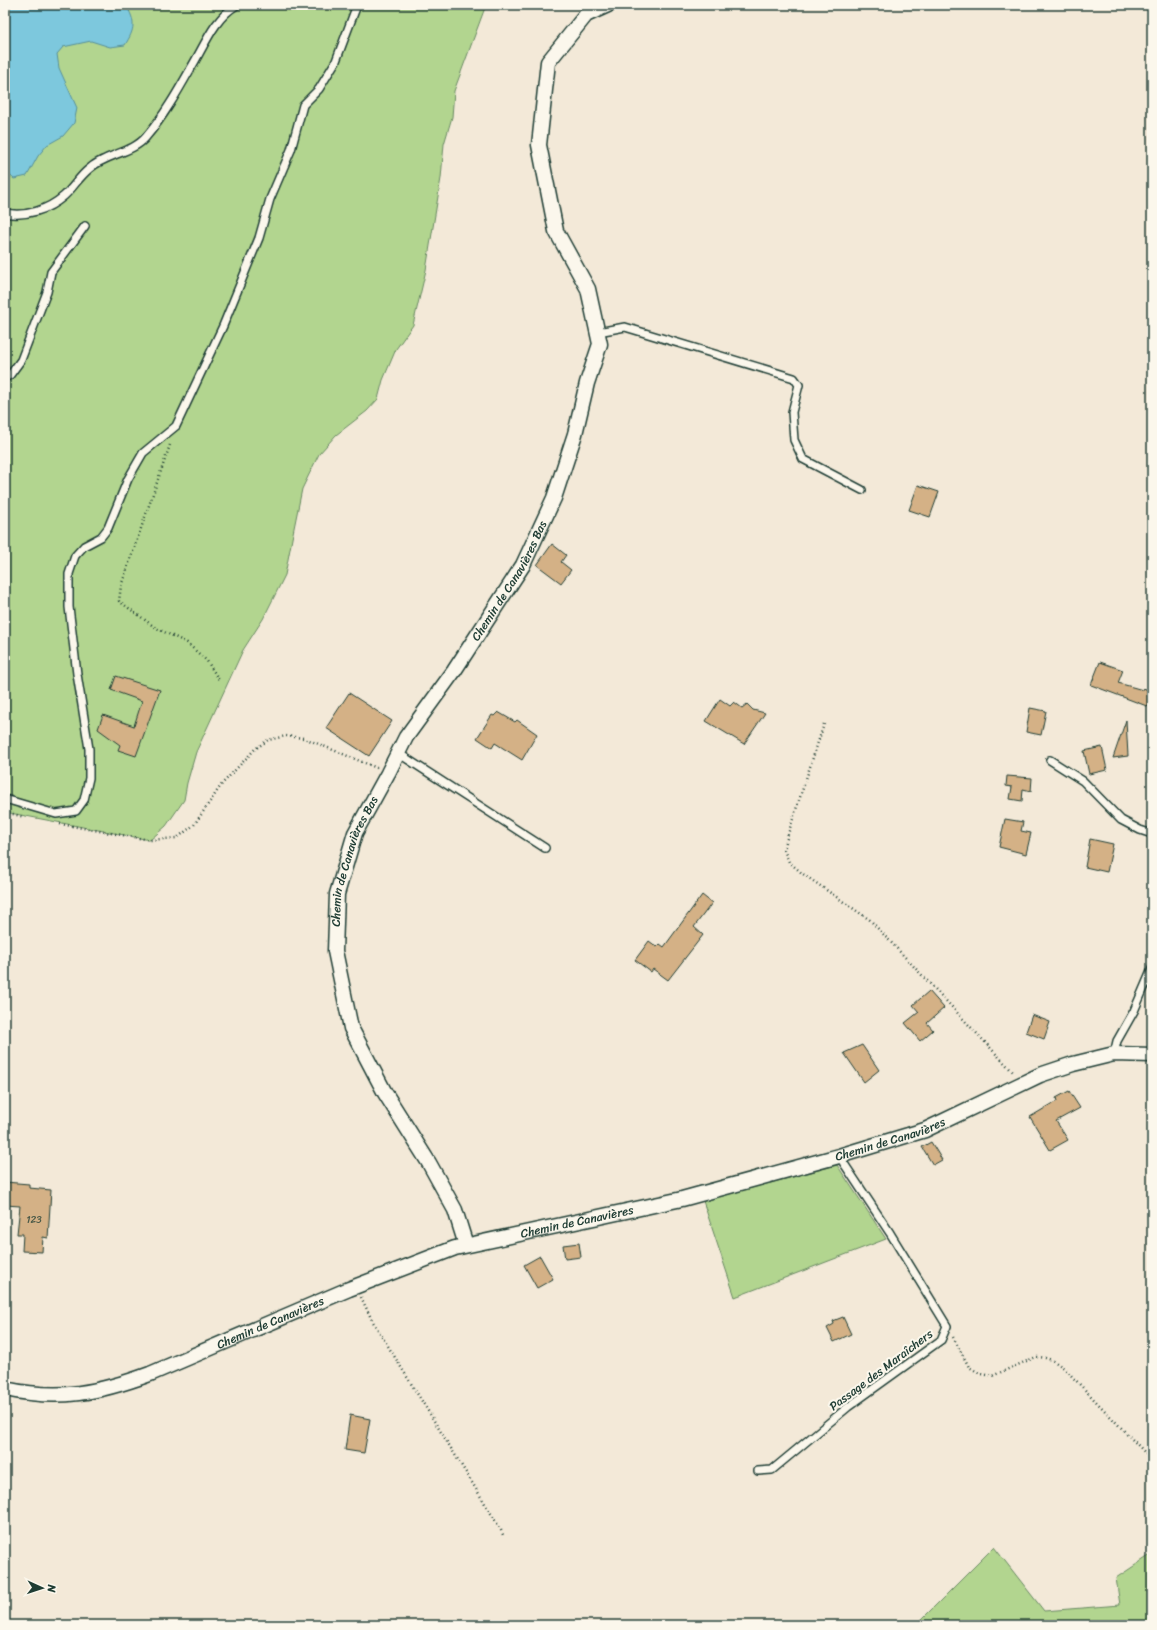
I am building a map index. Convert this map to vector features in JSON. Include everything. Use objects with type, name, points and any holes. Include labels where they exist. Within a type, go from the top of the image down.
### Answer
[{"type":"street","name":"Chemin de Canavières Bas","points":[[466,1245],[455,1210],[429,1163],[385,1093],[351,1028],[335,951],[337,894],[355,834],[406,737],[454,671],[523,565],[554,498],[600,344],[588,289],[556,231],[539,145],[548,62],[586,16],[608,5]]},
{"type":"street","name":"Chemin de Canavières","points":[[5,1389],[46,1396],[70,1395],[95,1392],[124,1384],[158,1371],[349,1289],[455,1248],[682,1199],[839,1156],[925,1130],[1040,1075],[1073,1064],[1114,1054],[1152,1055]]},
{"type":"lane","points":[[5,213],[22,214],[43,210],[64,196],[88,170],[101,159],[133,147],[145,138],[160,119],[216,24],[237,5]]},
{"type":"lane","points":[[5,799],[56,814],[76,812],[84,800],[89,778],[89,749],[77,674],[69,607],[69,574],[75,556],[84,546],[101,537],[108,528],[128,478],[143,453],[176,426],[223,326],[259,238],[270,200],[291,150],[303,105],[318,89],[336,61],[357,5]]},
{"type":"lane","points":[[5,378],[10,375],[21,360],[47,292],[51,272],[85,226]]},
{"type":"lane","points":[[598,332],[625,327],[794,378],[799,385],[792,412],[794,440],[802,459],[862,490]]},
{"type":"lane","points":[[398,753],[544,848]]},
{"type":"lane","points":[[1050,760],[1083,781],[1121,820],[1140,830],[1152,834]]},
{"type":"lane","points":[[1114,1054],[1117,1042],[1134,1011],[1152,969]]},
{"type":"lane","name":"Passage des Maraîchers","points":[[758,1470],[772,1470],[848,1407],[941,1340],[947,1326],[898,1245],[839,1156]]},
{"type":"path","points":[[176,426],[121,586],[119,601],[156,628],[187,643],[207,661],[219,680]]},
{"type":"path","points":[[824,724],[788,834],[784,850],[789,862],[803,874],[870,920],[1024,1083]]},
{"type":"path","points":[[58,824],[150,840],[177,838],[194,825],[222,784],[255,748],[268,740],[286,736],[304,738],[388,773]]},
{"type":"path","points":[[5,812],[28,818]]},
{"type":"path","points":[[349,1289],[361,1297],[372,1320],[500,1528],[504,1537]]},
{"type":"path","points":[[947,1326],[969,1367],[981,1374],[992,1376],[1036,1357],[1055,1360],[1065,1368],[1152,1460]]},
{"type":"green space","points":[[5,5],[486,5],[454,91],[452,117],[444,144],[441,178],[426,270],[413,325],[396,349],[383,380],[378,399],[367,411],[336,435],[319,454],[302,489],[285,575],[263,619],[243,650],[196,752],[187,783],[184,800],[166,826],[150,840],[5,812]]},
{"type":"green space","points":[[837,1165],[886,1239],[735,1297],[703,1201]]},
{"type":"green space","points":[[994,1547],[1044,1611],[1120,1605],[1116,1578],[1152,1554],[1152,1625],[916,1625]]},
{"type":"water","points":[[5,5],[126,5],[133,21],[131,34],[125,45],[110,47],[91,41],[63,47],[57,54],[59,68],[77,108],[74,123],[63,136],[47,145],[38,156],[27,176],[14,179],[5,171]]},
{"type":"building","points":[[918,485],[939,492],[930,517],[909,510]]},
{"type":"building","points":[[552,544],[566,555],[561,562],[571,570],[561,583],[537,565]]},
{"type":"building","points":[[1100,662],[1123,670],[1118,683],[1152,691],[1152,708],[1091,685]]},
{"type":"building","points":[[116,676],[160,690],[136,756],[118,750],[120,745],[98,729],[103,715],[134,726],[142,701],[111,690]]},
{"type":"building","points":[[349,693],[392,721],[369,756],[326,728]]},
{"type":"building","points":[[720,699],[730,706],[734,702],[742,708],[747,704],[753,710],[765,713],[744,744],[706,721]]},
{"type":"building","points":[[1030,708],[1046,711],[1041,735],[1026,732]]},
{"type":"building","points":[[498,712],[515,722],[517,720],[537,734],[522,760],[495,743],[492,748],[477,738],[492,715],[494,716]]},
{"type":"building","points":[[1126,720],[1128,756],[1113,758]]},
{"type":"building","points":[[1102,747],[1107,770],[1089,774],[1084,751]]},
{"type":"building","points":[[1007,776],[1032,778],[1031,791],[1023,789],[1022,801],[1010,799],[1012,787],[1006,786]]},
{"type":"building","points":[[1005,819],[1023,822],[1021,831],[1031,833],[1026,854],[999,847]]},
{"type":"building","points":[[1090,839],[1113,844],[1107,872],[1085,867]]},
{"type":"building","points":[[702,895],[712,903],[694,927],[703,935],[668,980],[653,969],[651,972],[635,960],[649,941],[657,947],[660,944],[664,947]]},
{"type":"building","points":[[929,991],[944,1008],[927,1023],[933,1030],[920,1041],[905,1023],[919,1012],[913,1005]]},
{"type":"building","points":[[1032,1015],[1050,1022],[1044,1039],[1026,1032]]},
{"type":"building","points":[[862,1045],[879,1070],[864,1082],[844,1053]]},
{"type":"building","points":[[1069,1091],[1080,1108],[1056,1121],[1068,1140],[1050,1150],[1030,1117],[1057,1101],[1056,1098]]},
{"type":"building","points":[[931,1142],[942,1160],[933,1165],[922,1147]]},
{"type":"building","points":[[5,1182],[29,1184],[29,1188],[51,1190],[48,1238],[43,1237],[42,1252],[22,1251],[23,1234],[17,1234],[20,1206],[5,1205]]},
{"type":"building","points":[[579,1243],[581,1257],[565,1259],[563,1245]]},
{"type":"building","points":[[540,1256],[553,1279],[537,1288],[524,1265]]},
{"type":"building","points":[[843,1317],[851,1334],[834,1342],[827,1328],[834,1324],[833,1321]]},
{"type":"building","points":[[350,1415],[370,1419],[364,1453],[345,1450]]}]
